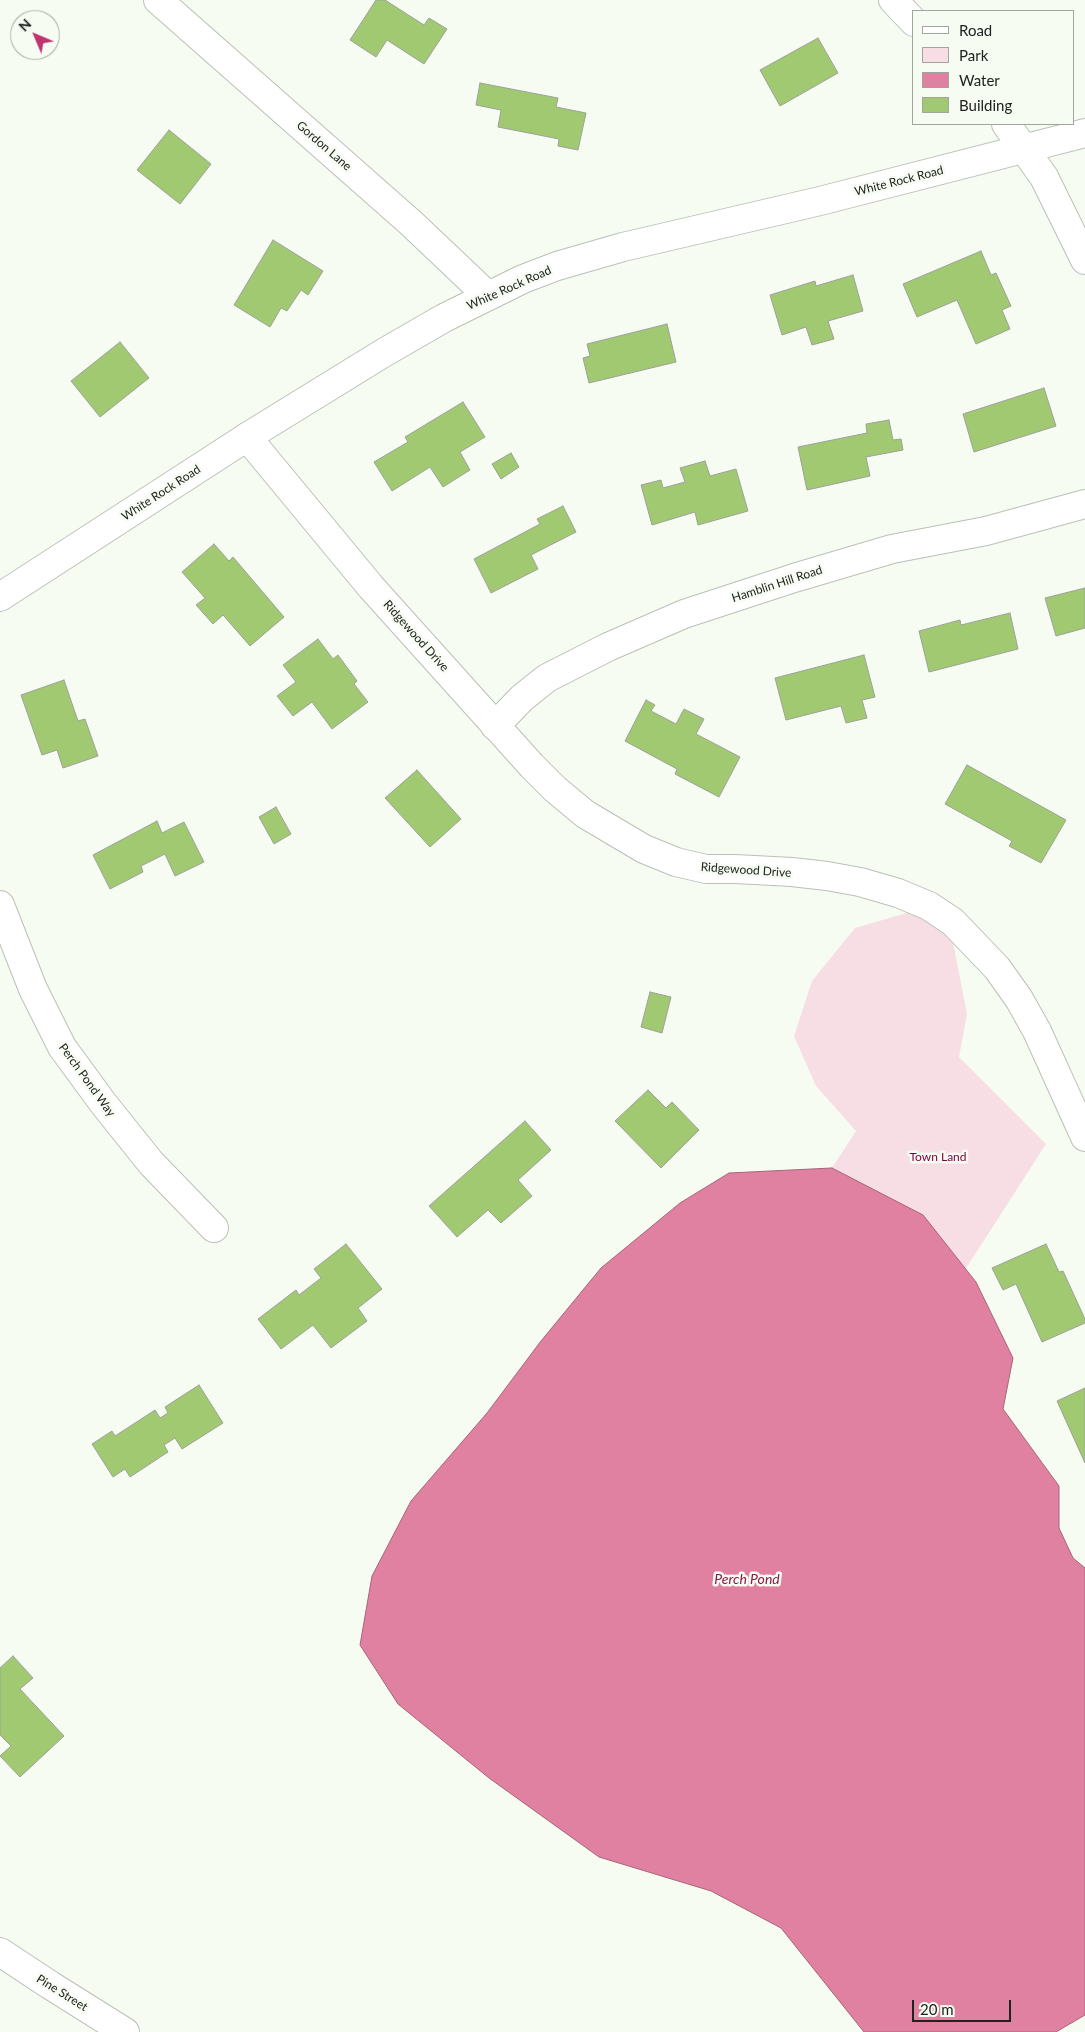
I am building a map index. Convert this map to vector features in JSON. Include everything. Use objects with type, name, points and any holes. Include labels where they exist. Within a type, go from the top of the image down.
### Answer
[{"type":"street","name":"Gordon Lane","points":[[158,0],[411,222],[488,296]]},
{"type":"street","points":[[893,0],[912,20]]},
{"type":"street","points":[[1007,125],[1044,177],[1085,260]]},
{"type":"street","name":"White Rock Road","points":[[0,597],[247,437],[385,352],[523,278],[592,255],[1085,134]]},
{"type":"street","name":"Ridgewood Drive","points":[[247,437],[371,587],[495,726],[543,778],[585,814],[644,849],[676,862],[706,869],[735,869],[827,876],[860,882],[898,893],[929,906],[952,922],[997,968],[1019,999],[1037,1032],[1085,1137]]},
{"type":"street","name":"Hamblin Hill Road","points":[[495,726],[522,698],[547,678],[608,647],[684,614],[794,578],[892,550],[986,531],[1085,504]]},
{"type":"street","name":"Perch Pond Way","points":[[0,905],[33,989],[62,1047],[103,1104],[151,1163],[214,1228]]},
{"type":"street","name":"Pine Street","points":[[0,1952],[50,1986],[126,2032]]},
{"type":"green space","name":"Town Land","points":[[910,912],[951,932],[967,1014],[959,1057],[1046,1144],[916,1346],[837,1170],[832,1168],[856,1131],[816,1086],[794,1036],[812,981],[855,928]]},
{"type":"water","name":"Perch Pond","points":[[832,1168],[923,1215],[976,1282],[1013,1358],[1003,1409],[1059,1486],[1059,1528],[1073,1558],[1085,1568],[1085,2015],[1056,2032],[864,2032],[781,1928],[711,1891],[599,1857],[489,1778],[398,1704],[360,1645],[372,1576],[411,1501],[487,1413],[541,1341],[601,1268],[680,1203],[729,1173]]},
{"type":"building","points":[[376,0],[385,0],[424,25],[429,18],[447,29],[424,64],[387,40],[376,57],[350,40]]},
{"type":"building","points":[[818,38],[838,73],[780,106],[760,70]]},
{"type":"building","points":[[480,83],[558,98],[556,107],[586,113],[578,150],[558,146],[559,139],[498,127],[501,110],[476,105]]},
{"type":"building","points":[[169,130],[211,164],[180,204],[137,170]]},
{"type":"building","points":[[273,240],[323,271],[308,295],[301,290],[287,311],[281,308],[270,327],[234,305]]},
{"type":"building","points":[[981,251],[991,275],[996,273],[1011,306],[1002,310],[1010,329],[976,344],[957,300],[917,317],[903,284]]},
{"type":"building","points":[[853,275],[863,311],[828,321],[834,339],[812,345],[806,327],[782,335],[770,295],[815,281],[816,286]]},
{"type":"building","points":[[667,324],[676,362],[589,383],[583,358],[590,356],[587,344]]},
{"type":"building","points":[[120,342],[149,378],[100,417],[71,381]]},
{"type":"building","points":[[1044,388],[1056,426],[974,452],[963,414]]},
{"type":"building","points":[[463,402],[485,437],[460,452],[470,470],[443,487],[430,467],[392,491],[374,462],[408,442],[405,437]]},
{"type":"building","points":[[889,420],[893,440],[901,439],[903,450],[866,457],[870,476],[807,490],[798,447],[867,433],[866,424]]},
{"type":"building","points":[[511,453],[519,467],[501,479],[492,464]]},
{"type":"building","points":[[705,461],[710,476],[736,469],[748,511],[698,525],[695,512],[652,525],[641,485],[661,480],[663,488],[685,482],[680,468]]},
{"type":"building","points":[[563,506],[576,532],[531,555],[538,569],[491,593],[474,559],[540,524],[537,519]]},
{"type":"building","points":[[214,544],[229,561],[233,557],[284,617],[250,646],[223,615],[213,624],[196,605],[205,598],[182,572]]},
{"type":"building","points":[[1085,588],[1085,628],[1056,636],[1045,598]]},
{"type":"building","points":[[1010,613],[1018,649],[929,672],[919,631],[960,620],[961,625]]},
{"type":"building","points":[[318,639],[333,659],[338,655],[357,681],[354,684],[368,702],[332,729],[312,702],[293,716],[277,696],[296,682],[283,665]]},
{"type":"building","points":[[864,655],[875,697],[862,700],[867,718],[846,723],[841,706],[786,720],[775,678]]},
{"type":"building","points":[[64,680],[78,721],[85,719],[98,756],[63,768],[57,750],[42,755],[21,695]]},
{"type":"building","points":[[646,700],[655,705],[651,711],[676,724],[684,709],[704,719],[696,734],[740,757],[719,797],[675,774],[677,769],[625,741]]},
{"type":"building","points":[[967,765],[1066,820],[1041,863],[1009,846],[1012,841],[945,804]]},
{"type":"building","points":[[417,770],[461,819],[430,847],[385,798]]},
{"type":"building","points":[[276,807],[291,834],[274,844],[259,817]]},
{"type":"building","points":[[157,821],[162,833],[184,822],[204,862],[175,876],[165,854],[141,866],[143,872],[110,889],[93,855]]},
{"type":"building","points":[[650,992],[671,997],[662,1033],[641,1027]]},
{"type":"building","points":[[648,1090],[666,1108],[672,1102],[699,1130],[661,1168],[615,1121]]},
{"type":"building","points":[[525,1121],[551,1150],[518,1180],[532,1196],[501,1223],[488,1210],[457,1237],[429,1206]]},
{"type":"building","points":[[346,1244],[382,1289],[358,1308],[367,1321],[331,1348],[313,1325],[281,1349],[258,1319],[296,1290],[299,1295],[321,1278],[314,1269]]},
{"type":"building","points":[[1046,1244],[1059,1272],[1063,1271],[1085,1319],[1085,1323],[1042,1342],[1016,1284],[1003,1290],[992,1268]]},
{"type":"building","points":[[199,1385],[223,1423],[182,1449],[175,1438],[164,1445],[168,1452],[130,1477],[125,1469],[113,1477],[92,1444],[112,1431],[115,1436],[155,1410],[160,1418],[168,1413],[165,1407]]},
{"type":"building","points":[[1085,1388],[1085,1463],[1057,1401]]},
{"type":"building","points":[[13,1656],[33,1678],[20,1689],[64,1736],[20,1777],[0,1756],[11,1746],[0,1735],[0,1668]]}]
